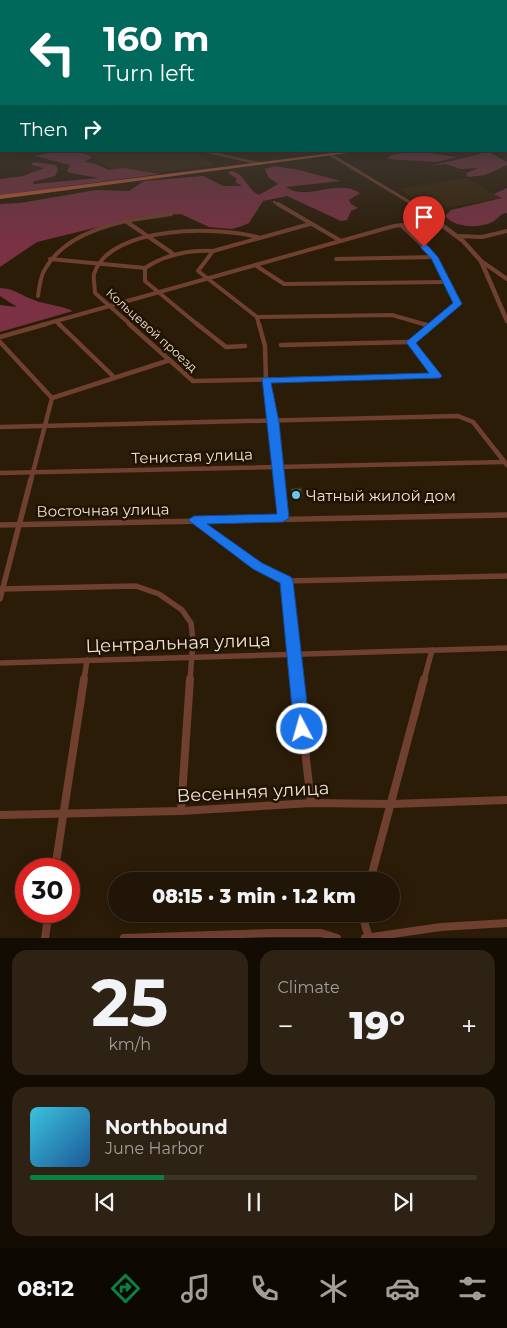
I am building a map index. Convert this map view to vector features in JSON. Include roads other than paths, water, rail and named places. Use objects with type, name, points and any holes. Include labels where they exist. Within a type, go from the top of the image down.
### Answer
[{"type":"main road","points":[[0,197],[317,157]]},
{"type":"street","points":[[229,157],[261,164]]},
{"type":"street","points":[[334,157],[410,201],[438,221],[482,261],[507,278]]},
{"type":"street","points":[[274,202],[341,241]]},
{"type":"street","points":[[38,296],[40,276],[50,259],[59,250],[86,235],[127,222],[171,214]]},
{"type":"street","points":[[0,337],[341,241],[402,226],[438,221]]},
{"type":"street","points":[[127,222],[172,253]]},
{"type":"street","points":[[50,259],[145,268],[156,259],[172,253],[193,250],[213,251],[310,224]]},
{"type":"street","points":[[280,345],[410,342],[458,304],[434,257],[402,226]]},
{"type":"street","points":[[98,264],[103,257],[118,248],[164,233],[212,230],[260,238]]},
{"type":"street","points":[[456,236],[482,237],[507,231]]},
{"type":"street","points":[[213,251],[198,271],[257,317],[265,346],[266,380],[273,422],[283,518]]},
{"type":"street","points":[[336,259],[434,257]]},
{"type":"street","points":[[482,261],[507,321]]},
{"type":"street","name":"Кольцевой проезд","points":[[98,264],[94,269],[91,280],[95,293],[193,381],[437,376],[410,342]]},
{"type":"street","points":[[255,265],[284,284],[447,282]]},
{"type":"street","points":[[145,268],[145,281],[156,292],[226,346],[245,346]]},
{"type":"street","points":[[501,274],[507,271]]},
{"type":"street","points":[[257,317],[392,315],[430,326]]},
{"type":"street","points":[[56,321],[114,377]]},
{"type":"street","points":[[0,342],[52,398]]},
{"type":"street","points":[[52,398],[170,360]]},
{"type":"street","points":[[0,599],[1,588],[34,471],[52,398]]},
{"type":"street","points":[[0,427],[273,422],[458,416],[473,422],[506,464]]},
{"type":"street","name":"Тенистая улица","points":[[0,473],[277,466],[506,464]]},
{"type":"street","name":"Восточная улица","points":[[0,525],[283,518],[507,516]]},
{"type":"street","points":[[194,520],[258,566],[286,581],[507,576]]},
{"type":"street","points":[[286,581],[310,803]]},
{"type":"street","points":[[1,588],[136,586],[150,588],[169,600],[187,616],[191,625],[191,656],[181,811]]},
{"type":"street","name":"Центральная улица","points":[[0,664],[191,656],[294,655],[507,648]]},
{"type":"street","points":[[373,872],[432,650]]},
{"type":"street","points":[[57,858],[87,660]]},
{"type":"street","name":"Весенняя улица","points":[[0,815],[63,812],[181,811],[310,803],[392,804],[507,800]]},
{"type":"street","points":[[364,922],[369,938]]},
{"type":"street","points":[[45,938],[47,923]]},
{"type":"street","points":[[365,938],[441,927],[507,924]]},
{"type":"street","points":[[124,938],[270,933],[321,933],[337,938]]},
{"type":"place","name":"Чатный жилой дом","points":[[296,495]]}]
